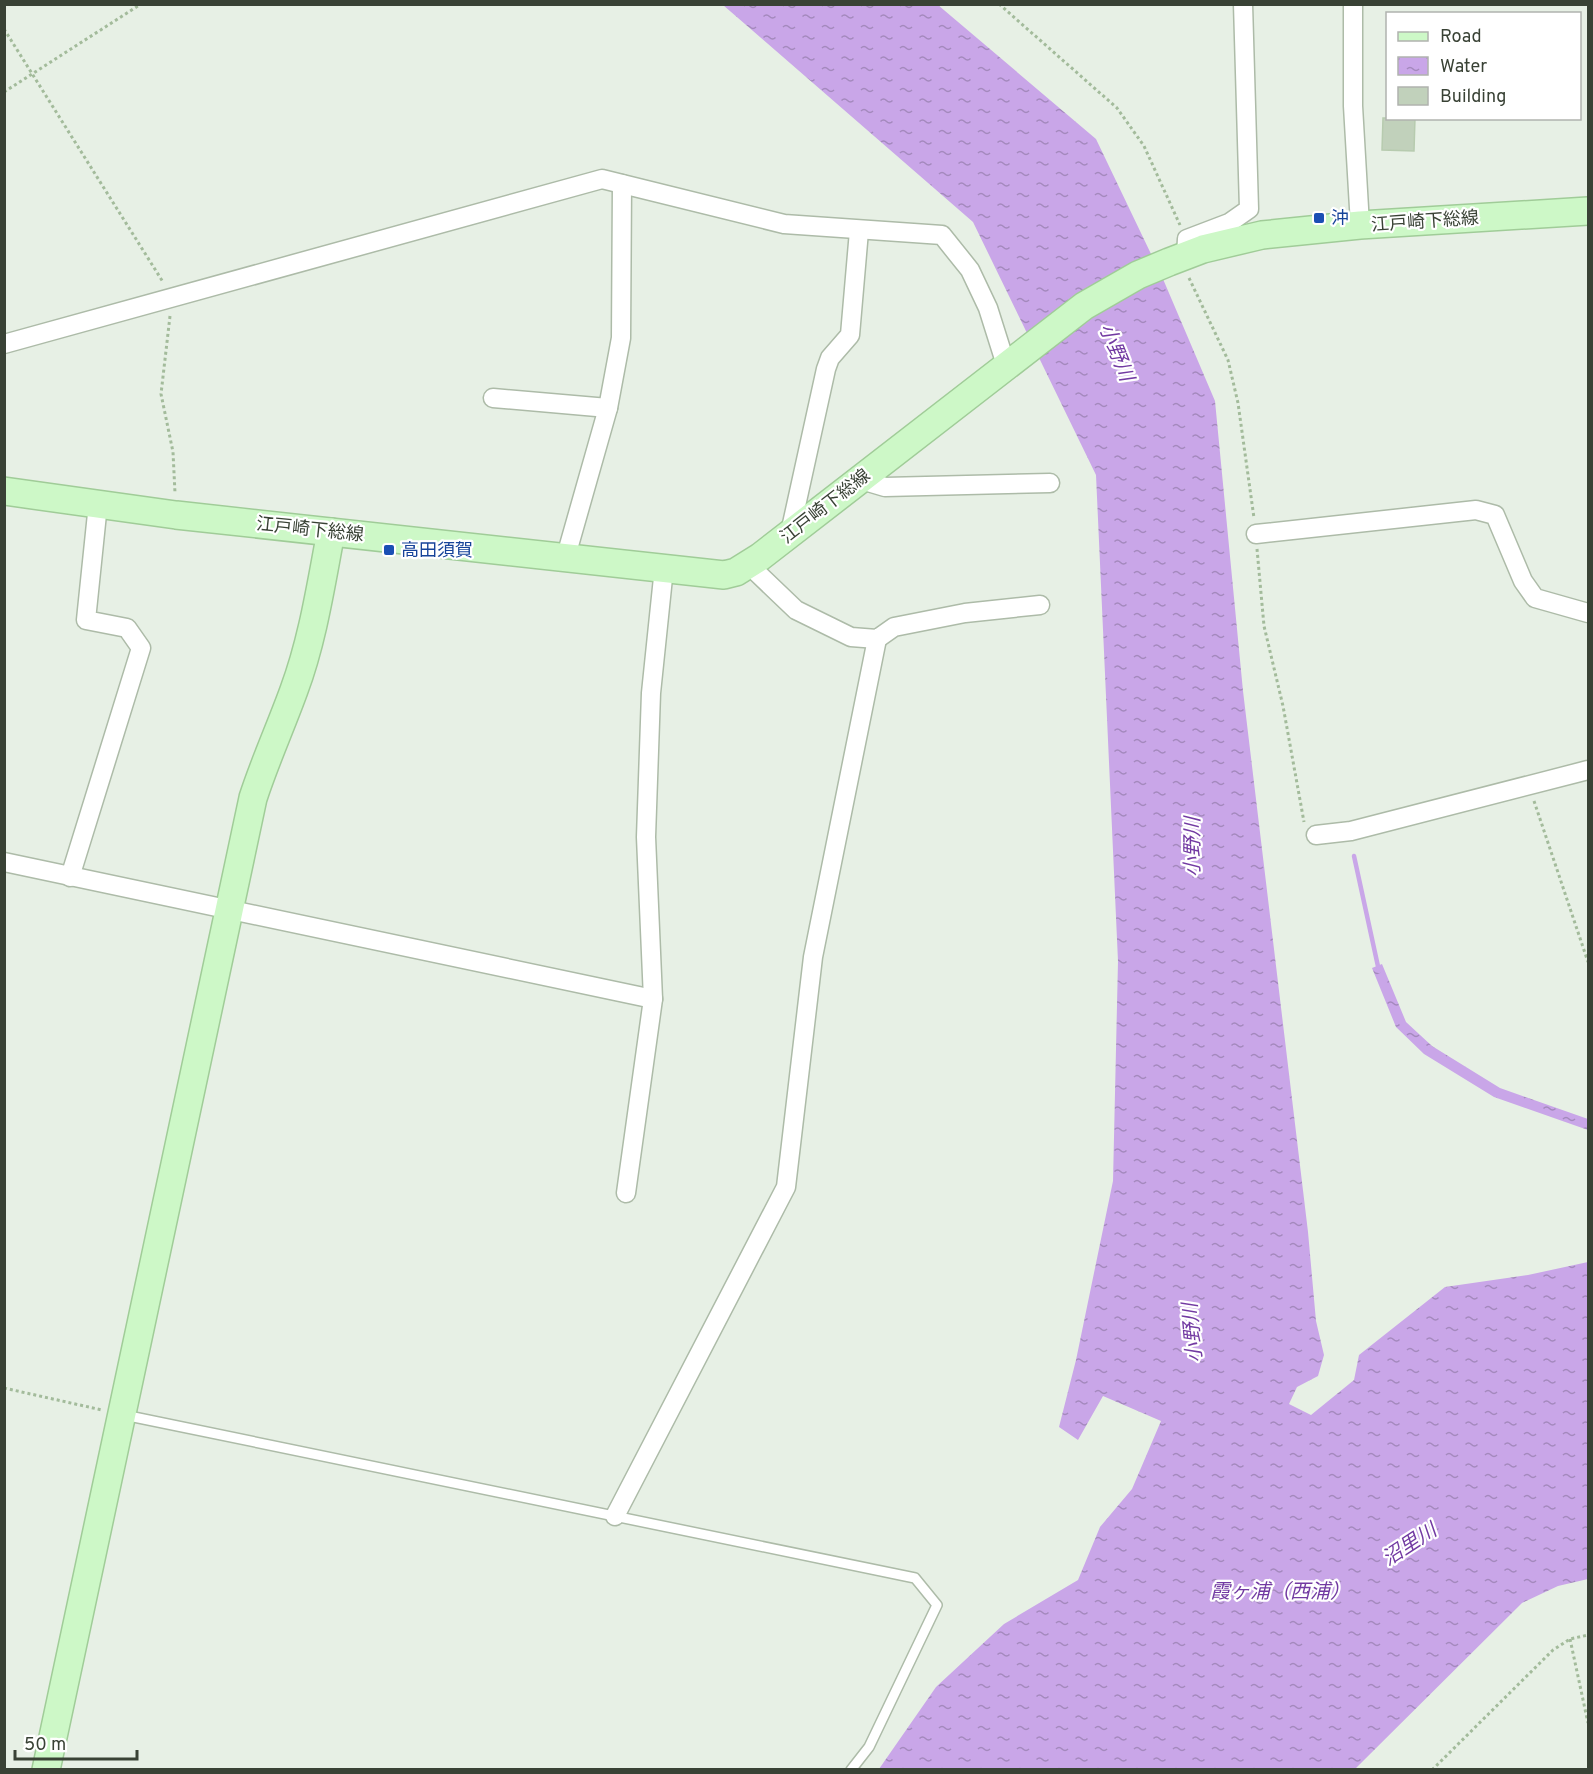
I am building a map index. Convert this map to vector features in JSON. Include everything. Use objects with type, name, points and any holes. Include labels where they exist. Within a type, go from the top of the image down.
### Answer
[{"type":"main road","name":"江戸崎下総線","points":[[4,491],[176,515],[724,575],[749,565],[858,478],[1084,306],[1138,275],[1177,259],[1262,235],[1360,225],[1588,211]]},
{"type":"main road","points":[[46,1770],[253,798],[267,754],[294,689],[309,641],[331,532]]},
{"type":"street","points":[[1177,259],[1187,239],[1229,223],[1249,209],[1243,4]]},
{"type":"street","points":[[1353,4],[1353,106],[1360,225]]},
{"type":"street","points":[[4,344],[602,179],[784,224],[942,235],[970,270],[1010,362]]},
{"type":"street","points":[[566,556],[608,408],[621,338],[622,184]]},
{"type":"street","points":[[790,533],[825,369],[830,358],[850,335],[859,231]]},
{"type":"street","points":[[493,398],[608,408]]},
{"type":"street","points":[[858,478],[885,487],[1050,483]]},
{"type":"street","points":[[70,877],[141,648],[127,628],[86,620],[98,504]]},
{"type":"street","points":[[1256,534],[1476,510],[1494,515],[1524,581],[1535,598],[1588,613]]},
{"type":"street","points":[[749,565],[796,610],[851,637],[877,639],[894,627],[965,613],[1040,605]]},
{"type":"street","points":[[626,1193],[653,999],[646,837],[651,693],[664,568]]},
{"type":"street","points":[[615,1515],[786,1187],[813,957],[877,639]]},
{"type":"street","points":[[1316,835],[1351,831],[1588,770]]},
{"type":"street","points":[[4,862],[653,999]]},
{"type":"lane","points":[[122,1415],[915,1578],[937,1605],[869,1747],[851,1770]]},
{"type":"path","points":[[4,92],[141,4]]},
{"type":"path","points":[[999,4],[1117,108],[1149,156],[1187,239],[1177,259],[1187,273],[1228,360],[1244,437],[1264,626],[1283,706],[1299,805],[1304,822],[1316,835]]},
{"type":"path","points":[[4,29],[172,298],[161,394],[173,452],[176,515]]},
{"type":"path","points":[[1529,785],[1588,962]]},
{"type":"path","points":[[4,1388],[122,1415]]},
{"type":"path","points":[[1432,1770],[1552,1650],[1570,1639],[1588,1635]]},
{"type":"path","points":[[1570,1639],[1588,1723]]},
{"type":"water","name":"霞ヶ浦（西浦）","points":[[723,5],[938,5],[1096,139],[1163,279],[1215,401],[1243,691],[1308,1232],[1316,1321],[1324,1355],[1318,1376],[1297,1387],[1289,1404],[1311,1415],[1354,1380],[1359,1355],[1445,1287],[1528,1275],[1588,1262],[1588,1579],[1558,1586],[1522,1603],[1355,1769],[879,1769],[936,1687],[1004,1624],[1078,1580],[1100,1527],[1132,1489],[1161,1421],[1103,1396],[1078,1440],[1059,1427],[1076,1360],[1113,1181],[1118,961],[1096,475],[973,222]]},
{"type":"water","points":[[1382,964],[1406,1022],[1432,1046],[1500,1088],[1588,1119],[1588,1130],[1494,1097],[1424,1054],[1396,1027],[1372,968]]},
{"type":"building","points":[[1383,118],[1386,120],[1415,120],[1414,151],[1382,150]]},
{"type":"waterway","points":[[1354,856],[1379,971]]},
{"type":"place","name":"沖","points":[[1319,218]]},
{"type":"place","name":"高田須賀","points":[[389,550]]},
{"type":"water label","name":"小野川","points":[[1117,352]]},
{"type":"water label","name":"小野川","points":[[1192,847]]},
{"type":"water label","name":"小野川","points":[[1192,1333]]},
{"type":"water label","name":"沼里川","points":[[1409,1544]]}]
